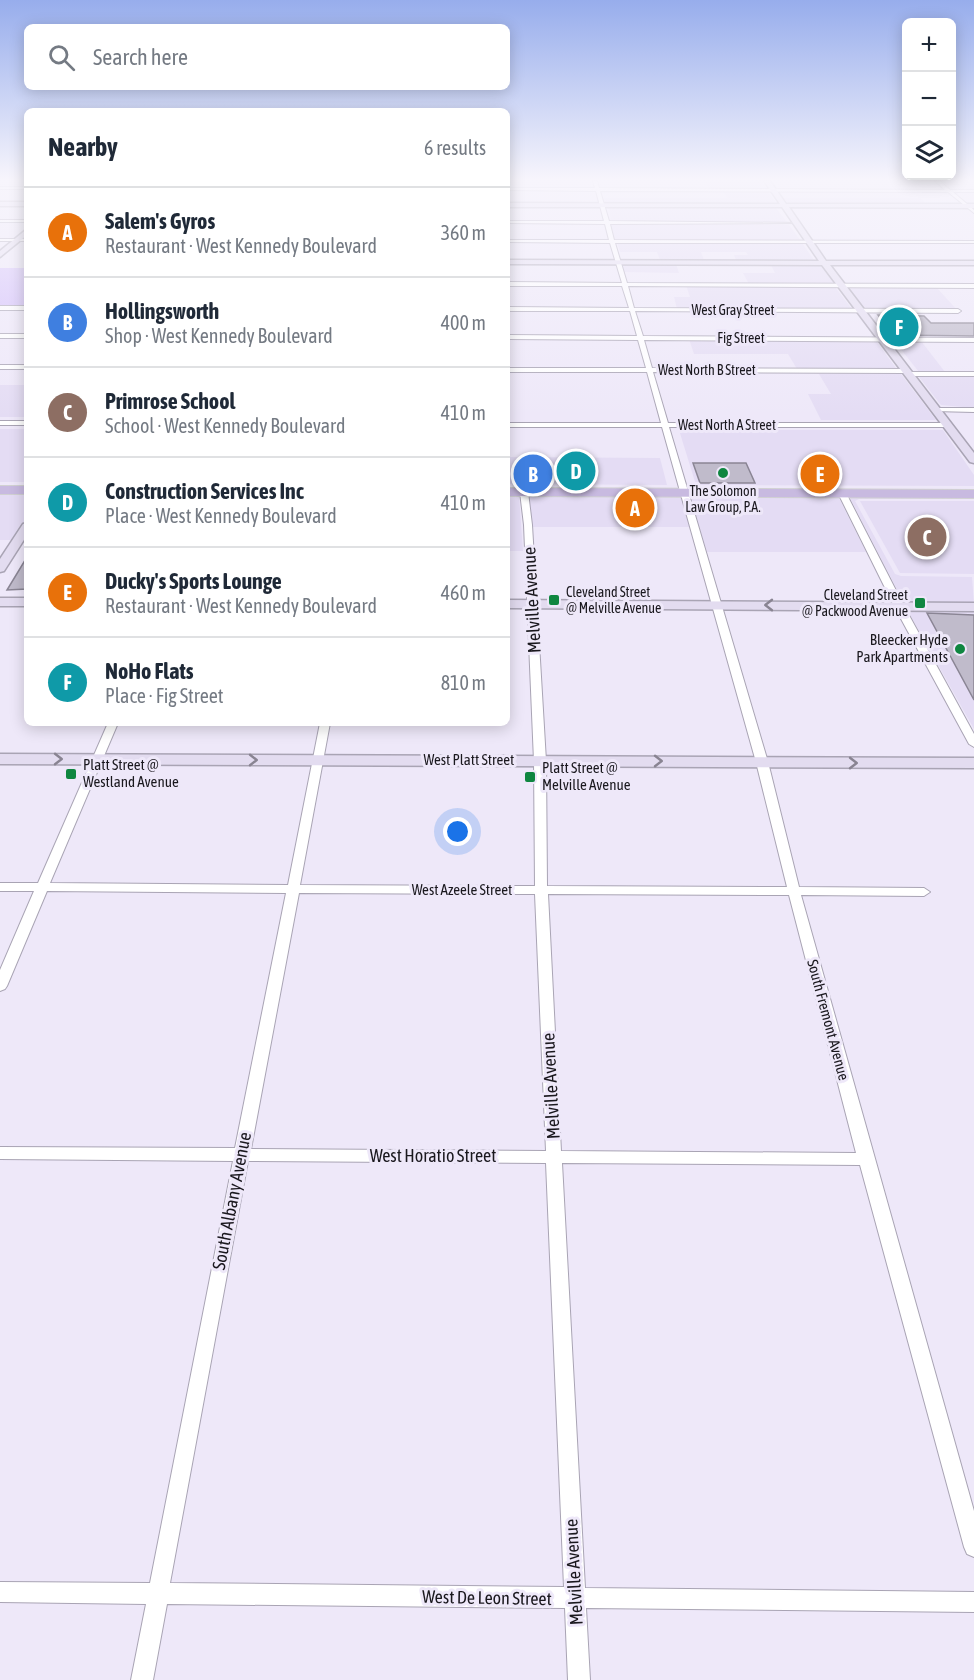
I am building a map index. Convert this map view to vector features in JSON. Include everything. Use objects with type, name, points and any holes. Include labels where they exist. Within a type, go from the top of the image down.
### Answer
[{"type":"main road","points":[[0,490],[24,490]]},
{"type":"main road","points":[[510,492],[974,494]]},
{"type":"street","points":[[823,259],[974,460]]},
{"type":"street","points":[[510,261],[974,263]]},
{"type":"street","name":"South Fremont Avenue","points":[[617,262],[762,762],[794,892],[866,1160],[974,1547]]},
{"type":"street","points":[[510,284],[974,286]]},
{"type":"street","points":[[0,308],[24,308]]},
{"type":"street","name":"West Gray Street","points":[[510,309],[958,311]]},
{"type":"street","points":[[0,336],[24,336]]},
{"type":"street","name":"Fig Street","points":[[510,337],[974,340]]},
{"type":"street","points":[[0,367],[24,367]]},
{"type":"street","name":"West North B Street","points":[[510,370],[974,374]]},
{"type":"street","points":[[936,410],[974,410]]},
{"type":"street","points":[[0,423],[24,423]]},
{"type":"street","name":"West North A Street","points":[[510,425],[948,425]]},
{"type":"street","name":"Melville Avenue","points":[[524,492],[528,525],[540,761],[541,890],[579,1680]]},
{"type":"street","points":[[842,493],[899,606],[974,744]]},
{"type":"street","points":[[0,568],[24,531]]},
{"type":"street","points":[[0,602],[24,602]]},
{"type":"street","points":[[510,604],[974,607]]},
{"type":"street","points":[[0,986],[111,726]]},
{"type":"street","name":"South Albany Avenue","points":[[142,1680],[240,1155],[324,726]]},
{"type":"street","name":"West Platt Street","points":[[0,759],[974,763]]},
{"type":"street","name":"West Azeele Street","points":[[0,887],[924,892]]},
{"type":"street","name":"West Horatio Street","points":[[0,1153],[866,1160]]},
{"type":"street","name":"West De Leon Street","points":[[0,1592],[974,1602]]},
{"type":"shaded area","points":[[660,259],[704,260],[660,260]]},
{"type":"shaded area","points":[[736,259],[814,260],[736,260]]},
{"type":"shaded area","points":[[621,264],[676,264],[679,273],[624,272]]},
{"type":"shaded area","points":[[771,265],[820,265],[834,283],[749,284],[743,273],[775,273]]},
{"type":"shaded area","points":[[0,268],[24,268],[24,306],[0,306]]},
{"type":"shaded area","points":[[686,285],[835,287],[852,309],[677,309],[674,297],[690,297]]},
{"type":"shaded area","points":[[848,287],[937,288],[957,310],[869,309],[864,307]]},
{"type":"shaded area","points":[[689,339],[876,341],[896,368],[797,369],[788,354],[694,354]]},
{"type":"shaded area","points":[[897,341],[921,341],[945,372],[919,372],[896,343]]},
{"type":"shaded area","points":[[819,374],[901,374],[936,420],[821,420],[808,394],[831,394]]},
{"type":"shaded area","points":[[974,376],[974,408],[941,405],[919,377]]},
{"type":"shaded area","points":[[0,385],[24,385],[24,417],[0,417]]},
{"type":"shaded area","points":[[0,429],[24,429],[24,482],[0,482]]},
{"type":"shaded area","points":[[679,430],[943,430],[974,475],[974,486],[696,485]]},
{"type":"shaded area","points":[[510,457],[660,458],[667,485],[510,484]]},
{"type":"shaded area","points":[[0,492],[24,492],[24,523],[13,540],[0,540]]},
{"type":"shaded area","points":[[524,492],[683,493],[693,527],[527,527]]},
{"type":"shaded area","points":[[510,494],[519,495],[523,551],[510,551]]},
{"type":"shaded area","points":[[689,495],[838,496],[866,552],[707,552]]},
{"type":"shaded area","points":[[849,496],[974,496],[974,499],[859,499],[855,501],[895,574],[972,577],[974,604],[904,603]]},
{"type":"shaded area","points":[[860,501],[974,501],[974,574],[900,573]]},
{"type":"shaded area","points":[[907,609],[974,611],[974,729],[919,631]]},
{"type":"building","points":[[878,315],[924,316],[931,323],[974,323],[974,336],[894,335]]},
{"type":"building","name":"The Solomon Law Group, P.A.","points":[[693,463],[746,463],[755,483],[700,483]]},
{"type":"building","points":[[559,464],[592,465],[593,477],[560,477]]},
{"type":"building","points":[[803,464],[826,464],[838,484],[813,484]]},
{"type":"building","points":[[524,466],[542,466],[543,483],[524,483]]},
{"type":"building","points":[[620,500],[639,500],[641,512],[622,512]]},
{"type":"building","points":[[24,562],[24,589],[7,590]]},
{"type":"building","name":"Bleecker Hyde Park Apartments","points":[[927,613],[974,615],[974,700]]},
{"type":"place","name":"NoHo Flats","points":[[899,327]]},
{"type":"place","name":"Construction Services Inc","points":[[576,471]]},
{"type":"place","name":"The Solomon Law Group, P.A.","points":[[723,473]]},
{"type":"place","name":"Hollingsworth","points":[[533,474]]},
{"type":"place","name":"Ducky's Sports Lounge","points":[[820,474]]},
{"type":"place","name":"Salem's Gyros","points":[[635,508]]},
{"type":"place","name":"Primrose School","points":[[927,537]]},
{"type":"place","name":"Cleveland Street @ Melville Avenue","points":[[554,600]]},
{"type":"place","name":"Cleveland Street @ Packwood Avenue","points":[[920,603]]},
{"type":"place","name":"Bleecker Hyde Park Apartments","points":[[960,649]]},
{"type":"place","name":"Platt Street @ Westland Avenue","points":[[71,774]]},
{"type":"place","name":"Platt Street @ Melville Avenue","points":[[530,777]]}]
